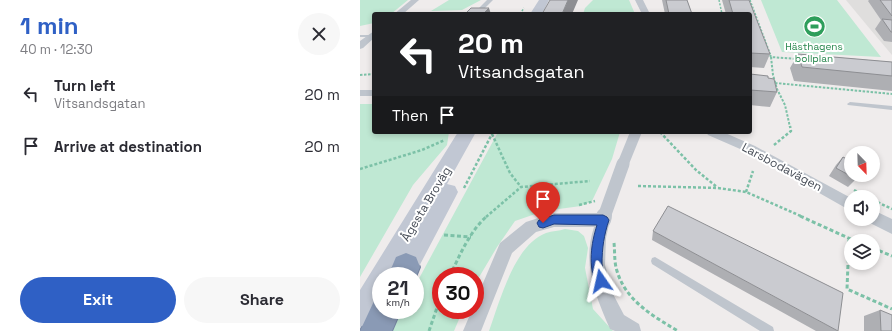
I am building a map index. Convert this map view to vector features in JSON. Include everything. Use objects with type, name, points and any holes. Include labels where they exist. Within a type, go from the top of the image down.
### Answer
[{"type":"highway","points":[[376,331],[382,319]]},
{"type":"main road","points":[[537,12],[544,0]]},
{"type":"main road","name":"Ågesta Broväg","points":[[403,267],[488,134]]},
{"type":"main road","name":"Ågesta Broväg","points":[[401,267],[458,135]]},
{"type":"main road","points":[[360,314],[372,294]]},
{"type":"main road","points":[[369,331],[376,319]]},
{"type":"street","points":[[400,12],[415,0]]},
{"type":"street","points":[[478,12],[490,0]]},
{"type":"street","points":[[639,0],[645,12]]},
{"type":"street","points":[[360,46],[372,36]]},
{"type":"street","points":[[360,93],[372,93]]},
{"type":"street","points":[[632,331],[617,322],[603,288],[597,265],[598,238],[603,220],[635,134]]},
{"type":"street","name":"Larsbodavägen","points":[[717,134],[751,149],[844,201]]},
{"type":"street","points":[[472,331],[506,248],[531,227],[554,220],[603,220]]},
{"type":"street","points":[[880,221],[892,227]]},
{"type":"lane","points":[[360,36],[372,35]]},
{"type":"lane","points":[[850,104],[892,108]]},
{"type":"lane","points":[[655,261],[769,331]]},
{"type":"path","points":[[719,0],[722,12]]},
{"type":"path","points":[[750,0],[771,57],[775,82],[785,105],[790,131],[774,145]]},
{"type":"path","points":[[771,57],[800,59]]},
{"type":"path","points":[[360,75],[372,74]]},
{"type":"path","points":[[775,82],[892,94]]},
{"type":"path","points":[[770,88],[777,89]]},
{"type":"path","points":[[462,194],[489,134]]},
{"type":"path","points":[[490,134],[510,173],[520,187]]},
{"type":"path","points":[[662,134],[696,170],[718,188]]},
{"type":"path","points":[[360,169],[422,150],[458,135]]},
{"type":"path","points":[[360,173],[364,169]]},
{"type":"path","points":[[746,192],[753,171]]},
{"type":"path","points":[[455,267],[481,222],[520,187],[590,181]]},
{"type":"path","points":[[638,186],[718,188],[746,192],[844,237]]},
{"type":"path","points":[[880,203],[892,208]]},
{"type":"path","points":[[444,228],[441,234],[471,238]]},
{"type":"path","points":[[614,241],[617,270],[625,289],[640,307],[678,331]]},
{"type":"path","points":[[880,251],[892,256]]},
{"type":"path","points":[[848,270],[847,289],[892,309]]},
{"type":"path","points":[[428,331],[432,319]]},
{"type":"shaded area","points":[[846,0],[892,0],[892,55],[870,29]]},
{"type":"green space","points":[[360,0],[408,0],[393,12],[372,12],[372,23],[360,26]]},
{"type":"green space","points":[[449,0],[481,0],[462,10],[431,11]]},
{"type":"green space","points":[[593,0],[629,0],[634,12],[584,12],[585,8]]},
{"type":"green space","name":"Hästhagens bollplan","points":[[761,0],[837,0],[881,57],[782,52]]},
{"type":"green space","points":[[360,104],[372,104],[372,134],[449,134],[447,145],[413,185],[360,277]]},
{"type":"green space","points":[[497,134],[619,134],[612,159],[592,201],[581,206],[544,211],[515,221],[484,269],[484,267],[432,267],[432,319],[459,319],[454,331],[391,331],[397,319],[424,319],[424,269]]},
{"type":"green space","points":[[565,229],[578,231],[584,236],[588,248],[585,268],[593,309],[613,331],[489,331],[503,290],[517,261],[525,249],[535,239],[546,233]]},
{"type":"building","points":[[550,0],[568,0],[563,12],[543,12]]},
{"type":"building","points":[[666,0],[687,0],[691,12],[669,12]]},
{"type":"building","points":[[729,0],[749,0],[770,54],[752,53],[752,12],[732,12]]},
{"type":"building","points":[[880,0],[892,0],[892,16]]},
{"type":"building","points":[[471,8],[489,8],[485,12],[467,12]]},
{"type":"building","points":[[882,19],[892,20],[892,32],[891,32]]},
{"type":"building","points":[[798,54],[892,62],[892,76],[802,67]]},
{"type":"building","points":[[752,74],[768,76],[768,78],[774,79],[777,92],[752,90]]},
{"type":"building","points":[[843,157],[844,158],[844,172],[836,168]]},
{"type":"building","points":[[668,206],[843,293],[838,331],[653,231]]},
{"type":"building","points":[[880,310],[892,315],[892,331],[881,331]]},
{"type":"place","name":"Hästhagens bollplan","points":[[814,26]]},
{"type":"route","points":[[543,223],[554,220],[603,220],[598,238],[597,265],[601,281]]}]
